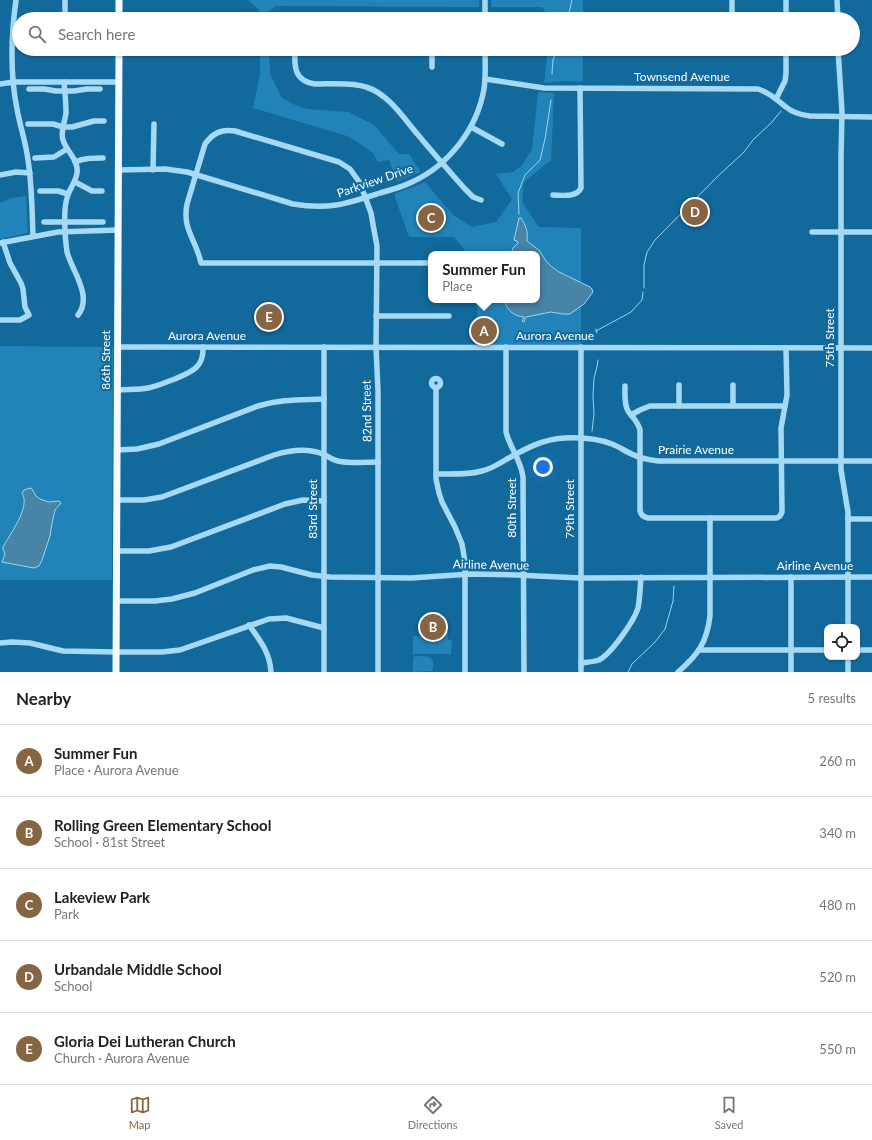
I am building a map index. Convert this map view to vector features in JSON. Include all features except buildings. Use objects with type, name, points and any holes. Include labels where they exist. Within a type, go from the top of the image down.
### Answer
[{"type":"main road","points":[[119,0],[119,12]]},
{"type":"main road","name":"86th Street","points":[[116,672],[119,56]]},
{"type":"street","points":[[14,12],[16,0]]},
{"type":"street","points":[[65,0],[65,12]]},
{"type":"street","points":[[485,0],[485,12]]},
{"type":"street","points":[[732,0],[732,12]]},
{"type":"street","points":[[786,0],[786,12]]},
{"type":"street","points":[[838,0],[838,12]]},
{"type":"street","points":[[14,56],[12,68],[17,108],[30,173],[33,236]]},
{"type":"street","points":[[295,56],[295,66],[298,74],[308,83],[355,84],[367,87],[380,94],[395,107],[465,189],[473,197],[481,200]]},
{"type":"street","points":[[432,56],[432,67]]},
{"type":"street","name":"Parkview Drive","points":[[118,170],[176,170],[196,174],[294,204],[309,206],[344,205],[412,182],[424,176],[442,162],[460,143],[471,127],[482,100],[485,80],[485,56]]},
{"type":"street","points":[[776,99],[785,81],[786,56]]},
{"type":"street","name":"75th Street","points":[[838,56],[842,117],[841,461],[842,481],[847,504],[848,519],[848,624]]},
{"type":"street","name":"Townsend Avenue","points":[[485,80],[539,87],[752,89],[764,91],[785,107],[802,115],[872,117]]},
{"type":"street","points":[[0,84],[14,82],[119,82]]},
{"type":"street","points":[[64,82],[66,112],[62,135],[67,149],[75,162],[78,172],[68,194],[65,222],[67,251],[70,263],[80,282],[82,290],[82,308],[78,315]]},
{"type":"street","points":[[553,195],[573,195],[579,192],[581,188],[580,88]]},
{"type":"street","points":[[29,89],[74,91],[100,89]]},
{"type":"street","points":[[28,124],[53,124],[63,127],[72,127],[94,121],[104,121]]},
{"type":"street","points":[[153,170],[154,124]]},
{"type":"street","points":[[471,127],[502,144]]},
{"type":"street","name":"82nd Street","points":[[196,174],[205,144],[210,137],[216,132],[227,130],[235,131],[339,162],[350,169],[356,176],[371,213],[377,246],[376,347],[378,391],[378,672]]},
{"type":"street","points":[[35,158],[54,157],[67,149]]},
{"type":"street","points":[[75,162],[89,158],[103,158]]},
{"type":"street","points":[[0,175],[16,172],[30,173]]},
{"type":"street","points":[[196,174],[187,204],[186,217],[188,230],[194,241],[201,264],[428,264]]},
{"type":"street","points":[[74,182],[92,191],[102,191]]},
{"type":"street","points":[[40,191],[58,191],[68,194]]},
{"type":"street","points":[[44,222],[103,222]]},
{"type":"street","points":[[0,320],[20,320],[29,315],[24,307],[23,289],[21,283],[10,263],[2,242],[65,231],[118,230]]},
{"type":"street","points":[[812,232],[872,232]]},
{"type":"street","points":[[376,316],[449,316]]},
{"type":"street","name":"Aurora Avenue","points":[[118,347],[872,348]]},
{"type":"street","points":[[117,390],[147,388],[162,384],[192,372],[202,357],[202,347]]},
{"type":"street","name":"83rd Street","points":[[324,347],[324,672]]},
{"type":"street","name":"80th Street","points":[[506,347],[506,432],[522,469],[523,477],[524,672]]},
{"type":"street","name":"79th Street","points":[[580,347],[581,672]]},
{"type":"street","points":[[625,386],[626,405],[639,425],[640,430],[640,510],[642,516],[648,518],[777,518],[782,512],[782,428],[786,395],[786,348]]},
{"type":"street","points":[[679,385],[679,406]]},
{"type":"street","points":[[733,385],[733,406]]},
{"type":"street","points":[[436,388],[436,474],[439,493],[462,544],[465,562],[465,672]]},
{"type":"street","points":[[117,450],[137,449],[159,444],[271,402],[292,400],[324,400]]},
{"type":"street","points":[[632,416],[646,406],[785,406]]},
{"type":"street","name":"Prairie Avenue","points":[[436,474],[483,471],[528,448],[546,441],[564,438],[581,438],[606,441],[640,457],[658,461],[872,461]]},
{"type":"street","points":[[117,500],[144,500],[162,497],[282,452],[298,450],[324,454],[335,460],[346,462],[378,462]]},
{"type":"street","points":[[117,551],[149,551],[170,547],[285,504],[303,500],[324,501]]},
{"type":"street","points":[[678,672],[699,650],[705,640],[709,628],[710,518]]},
{"type":"street","points":[[848,519],[872,519]]},
{"type":"street","name":"Airline Avenue","points":[[116,601],[155,601],[172,599],[195,593],[254,570],[270,566],[281,567],[324,577],[429,577],[465,574],[581,578],[872,577]]},
{"type":"street","points":[[581,663],[593,662],[604,656],[629,626],[638,607],[641,577]]},
{"type":"street","points":[[790,577],[791,672]]},
{"type":"street","points":[[0,643],[30,643],[63,651],[162,652],[180,650],[269,619],[280,618],[324,628]]},
{"type":"street","points":[[250,625],[265,648],[272,672]]},
{"type":"street","points":[[699,650],[824,650]]},
{"type":"street","points":[[860,650],[872,650]]},
{"type":"street","points":[[848,660],[848,672]]},
{"type":"shaded area","points":[[248,0],[479,0],[479,7],[276,6],[268,12],[259,12],[259,10]]},
{"type":"shaded area","points":[[491,0],[583,0],[583,12],[546,12],[542,7],[491,7]]},
{"type":"shaded area","points":[[260,56],[269,56],[270,74],[282,98],[307,109],[349,112],[374,125],[399,154],[409,154],[421,172],[397,181],[389,160],[378,162],[373,153],[347,136],[253,108],[260,74]]},
{"type":"shaded area","points":[[583,56],[583,82],[564,81],[544,83],[547,57]]},
{"type":"shaded area","points":[[538,92],[554,93],[551,160],[524,182],[522,202],[539,227],[581,228],[581,347],[477,347],[477,303],[540,303],[540,251],[466,251],[454,237],[409,237],[394,194],[425,182],[453,215],[472,227],[496,222],[512,199],[496,174],[513,172],[522,165],[532,149]]},
{"type":"shaded area","points":[[26,196],[28,233],[0,239],[0,203],[12,198]]},
{"type":"shaded area","points":[[519,218],[521,218],[527,231],[527,241],[540,251],[512,251],[518,243],[514,240]]},
{"type":"shaded area","points":[[540,252],[551,266],[559,272],[590,287],[593,292],[584,304],[570,314],[551,312],[526,317],[524,322],[522,321],[524,317],[514,314],[505,303],[540,303]]},
{"type":"shaded area","points":[[0,346],[113,347],[112,580],[0,580]]},
{"type":"shaded area","points":[[30,488],[40,499],[49,502],[59,501],[61,503],[55,510],[50,536],[42,560],[39,566],[34,568],[2,562],[5,554],[3,547],[20,517],[24,505],[24,497],[22,493],[24,490]]},
{"type":"shaded area","points":[[429,630],[436,630],[436,632],[448,632],[448,640],[452,640],[451,654],[413,654],[413,636],[429,637]]},
{"type":"shaded area","points":[[415,656],[430,658],[433,662],[432,671],[413,672],[413,658]]},
{"type":"waterway","points":[[569,12],[572,0]]},
{"type":"waterway","points":[[552,74],[554,56]]},
{"type":"waterway","points":[[519,214],[518,193],[525,175],[540,160],[551,100]]},
{"type":"waterway","points":[[644,288],[644,265],[647,252],[655,240],[717,177],[744,152],[753,140],[781,111]]},
{"type":"waterway","points":[[596,331],[631,312],[642,300],[643,292]]},
{"type":"waterway","points":[[596,329],[597,333]]},
{"type":"waterway","points":[[592,431],[594,414],[594,378],[598,360]]},
{"type":"waterway","points":[[628,672],[632,664],[655,642],[665,629],[673,601],[674,586]]},
{"type":"place","name":"Urbandale Middle School","points":[[695,212]]},
{"type":"place","name":"Lakeview Park","points":[[431,218]]},
{"type":"place","name":"Gloria Dei Lutheran Church","points":[[269,317]]},
{"type":"place","name":"Summer Fun","points":[[484,331]]},
{"type":"place","name":"Rolling Green Elementary School","points":[[433,627]]}]
